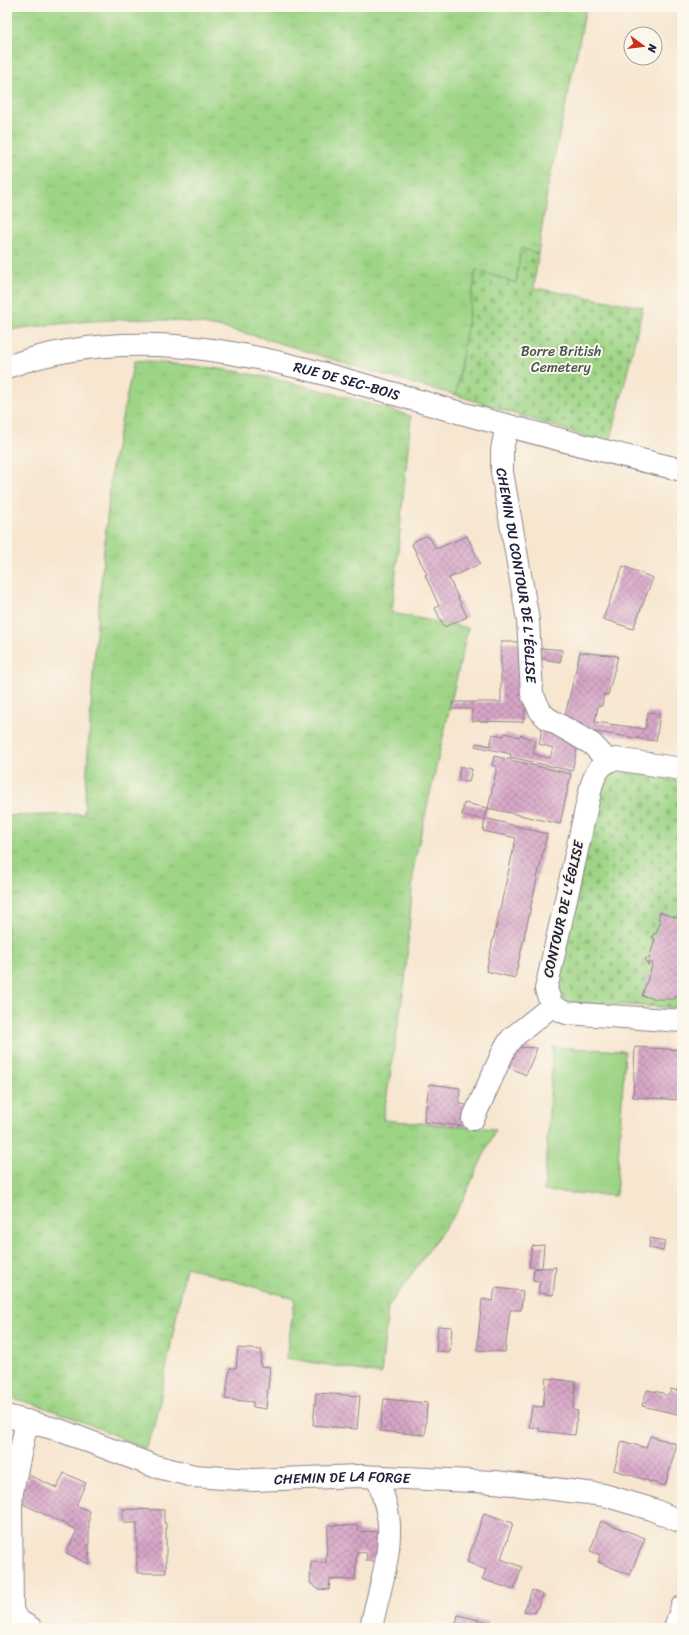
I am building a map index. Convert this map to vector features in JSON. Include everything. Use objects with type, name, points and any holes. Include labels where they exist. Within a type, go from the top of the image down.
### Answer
[{"type":"street","name":"RUE DE SEC-BOIS","points":[[7,367],[42,356],[87,347],[155,344],[199,348],[286,364],[507,425],[682,470]]},
{"type":"street","name":"CHEMIN DU CONTOUR DE L'ÉGLISE","points":[[507,425],[502,450],[502,472],[528,620],[532,694],[538,708],[547,718],[592,744],[608,761]]},
{"type":"street","points":[[608,761],[624,759],[682,769]]},
{"type":"street","name":"CONTOUR DE L'ÉGLISE","points":[[552,1006],[547,995],[547,983],[591,787],[597,771],[608,761]]},
{"type":"street","points":[[473,1119],[505,1048],[512,1038],[552,1006],[561,1012],[571,1014],[682,1021]]},
{"type":"street","points":[[17,1418],[11,1507],[12,1613],[16,1619],[31,1628]]},
{"type":"street","name":"CHEMIN DE LA FORGE","points":[[17,1418],[59,1430],[154,1466],[194,1476],[253,1480],[342,1476],[489,1482],[589,1492],[620,1499],[682,1522]]},
{"type":"street","points":[[371,1628],[383,1582],[388,1552],[389,1525],[380,1484],[380,1477]]},
{"type":"street","points":[[675,1628],[682,1607]]},
{"type":"green space","points":[[7,7],[586,7],[548,186],[538,254],[521,249],[516,283],[476,271],[456,395],[259,337],[195,323],[136,319],[71,323],[7,330]]},
{"type":"green space","name":"Borre British Cemetery","points":[[521,248],[538,254],[534,288],[643,307],[610,444],[456,395],[476,270],[516,283]]},
{"type":"green space","points":[[134,361],[209,368],[256,375],[323,391],[411,416],[392,613],[468,628],[414,864],[405,981],[383,1120],[496,1129],[459,1208],[388,1307],[381,1374],[286,1358],[295,1299],[186,1267],[155,1426],[145,1449],[60,1413],[7,1397],[7,816],[84,814],[95,646],[112,466]]},
{"type":"green space","points":[[618,770],[682,782],[682,1008],[565,1002],[560,997],[557,988],[602,780],[609,773]]},
{"type":"green space","points":[[553,1047],[625,1051],[616,1196],[544,1191]]},
{"type":"building","points":[[426,536],[430,538],[436,549],[467,536],[480,564],[449,578],[467,617],[444,627],[435,608],[439,606],[425,575],[427,574],[412,545],[414,541]]},
{"type":"building","points":[[623,566],[653,578],[633,629],[603,619]]},
{"type":"building","points":[[501,642],[523,642],[526,702],[523,722],[472,721],[472,709],[451,709],[453,702],[501,702]]},
{"type":"building","points":[[542,648],[563,650],[560,662],[540,658]]},
{"type":"building","points":[[580,652],[618,656],[608,695],[604,694],[602,706],[598,706],[595,722],[645,729],[648,712],[660,714],[656,741],[582,730],[583,724],[564,720]]},
{"type":"building","points":[[543,724],[579,741],[572,771],[510,757],[511,754],[475,746],[476,743],[490,746],[493,734],[504,736],[505,733],[519,737],[521,735],[536,741],[533,754],[550,758],[553,748],[539,744]]},
{"type":"building","points":[[494,756],[571,774],[560,824],[488,808],[497,767],[492,765]]},
{"type":"building","points":[[460,766],[472,769],[469,782],[458,780]]},
{"type":"building","points":[[464,803],[488,808],[485,818],[547,834],[515,978],[486,971],[516,838],[483,831],[485,820],[462,815]]},
{"type":"building","points":[[680,910],[682,911],[682,998],[676,996],[675,999],[658,999],[642,996],[653,963],[649,962],[649,965],[645,961],[646,958],[649,959],[655,939],[652,938],[654,933],[656,934],[661,920],[658,919],[660,912],[677,918]]},
{"type":"building","points":[[513,1047],[537,1048],[526,1075],[506,1066]]},
{"type":"building","points":[[635,1047],[682,1050],[682,1100],[633,1097]]},
{"type":"building","points":[[429,1084],[460,1088],[459,1104],[472,1106],[463,1126],[424,1122]]},
{"type":"building","points":[[650,1238],[665,1241],[663,1251],[649,1248]]},
{"type":"building","points":[[544,1245],[542,1268],[529,1267],[532,1246]]},
{"type":"building","points":[[556,1267],[553,1295],[538,1293],[540,1281],[533,1280],[534,1269]]},
{"type":"building","points":[[495,1288],[523,1291],[521,1310],[510,1310],[505,1352],[477,1350],[482,1299],[493,1301]]},
{"type":"building","points":[[438,1326],[452,1327],[450,1352],[436,1351]]},
{"type":"building","points":[[238,1348],[262,1350],[260,1366],[270,1367],[266,1409],[253,1407],[253,1402],[225,1399],[230,1368],[236,1368]]},
{"type":"building","points":[[682,1375],[682,1415],[642,1406],[647,1390],[663,1393],[665,1396],[671,1392],[671,1389],[678,1391]]},
{"type":"building","points":[[546,1378],[576,1382],[573,1410],[578,1411],[575,1435],[539,1431],[540,1428],[529,1427],[532,1406],[543,1407]]},
{"type":"building","points":[[316,1393],[360,1396],[357,1429],[313,1425]]},
{"type":"building","points":[[384,1399],[427,1403],[425,1435],[380,1431]]},
{"type":"building","points":[[650,1436],[677,1444],[665,1486],[614,1470],[622,1441],[646,1448]]},
{"type":"building","points":[[64,1473],[86,1483],[76,1505],[89,1511],[89,1564],[66,1553],[77,1530],[17,1501],[29,1475],[57,1488]]},
{"type":"building","points":[[123,1509],[164,1510],[164,1523],[166,1523],[166,1573],[137,1573],[137,1523],[123,1523]]},
{"type":"building","points":[[484,1513],[513,1523],[501,1559],[522,1567],[514,1590],[482,1579],[486,1570],[467,1562]]},
{"type":"building","points":[[601,1521],[645,1538],[630,1575],[598,1562],[600,1555],[590,1551]]},
{"type":"building","points":[[328,1525],[358,1526],[358,1531],[381,1532],[378,1561],[366,1561],[367,1553],[357,1552],[355,1580],[330,1579],[329,1590],[318,1589],[310,1583],[311,1562],[326,1563]]},
{"type":"building","points":[[532,1590],[543,1595],[535,1613],[524,1611]]},
{"type":"building","points":[[458,1615],[488,1622],[487,1628],[455,1628]]}]
